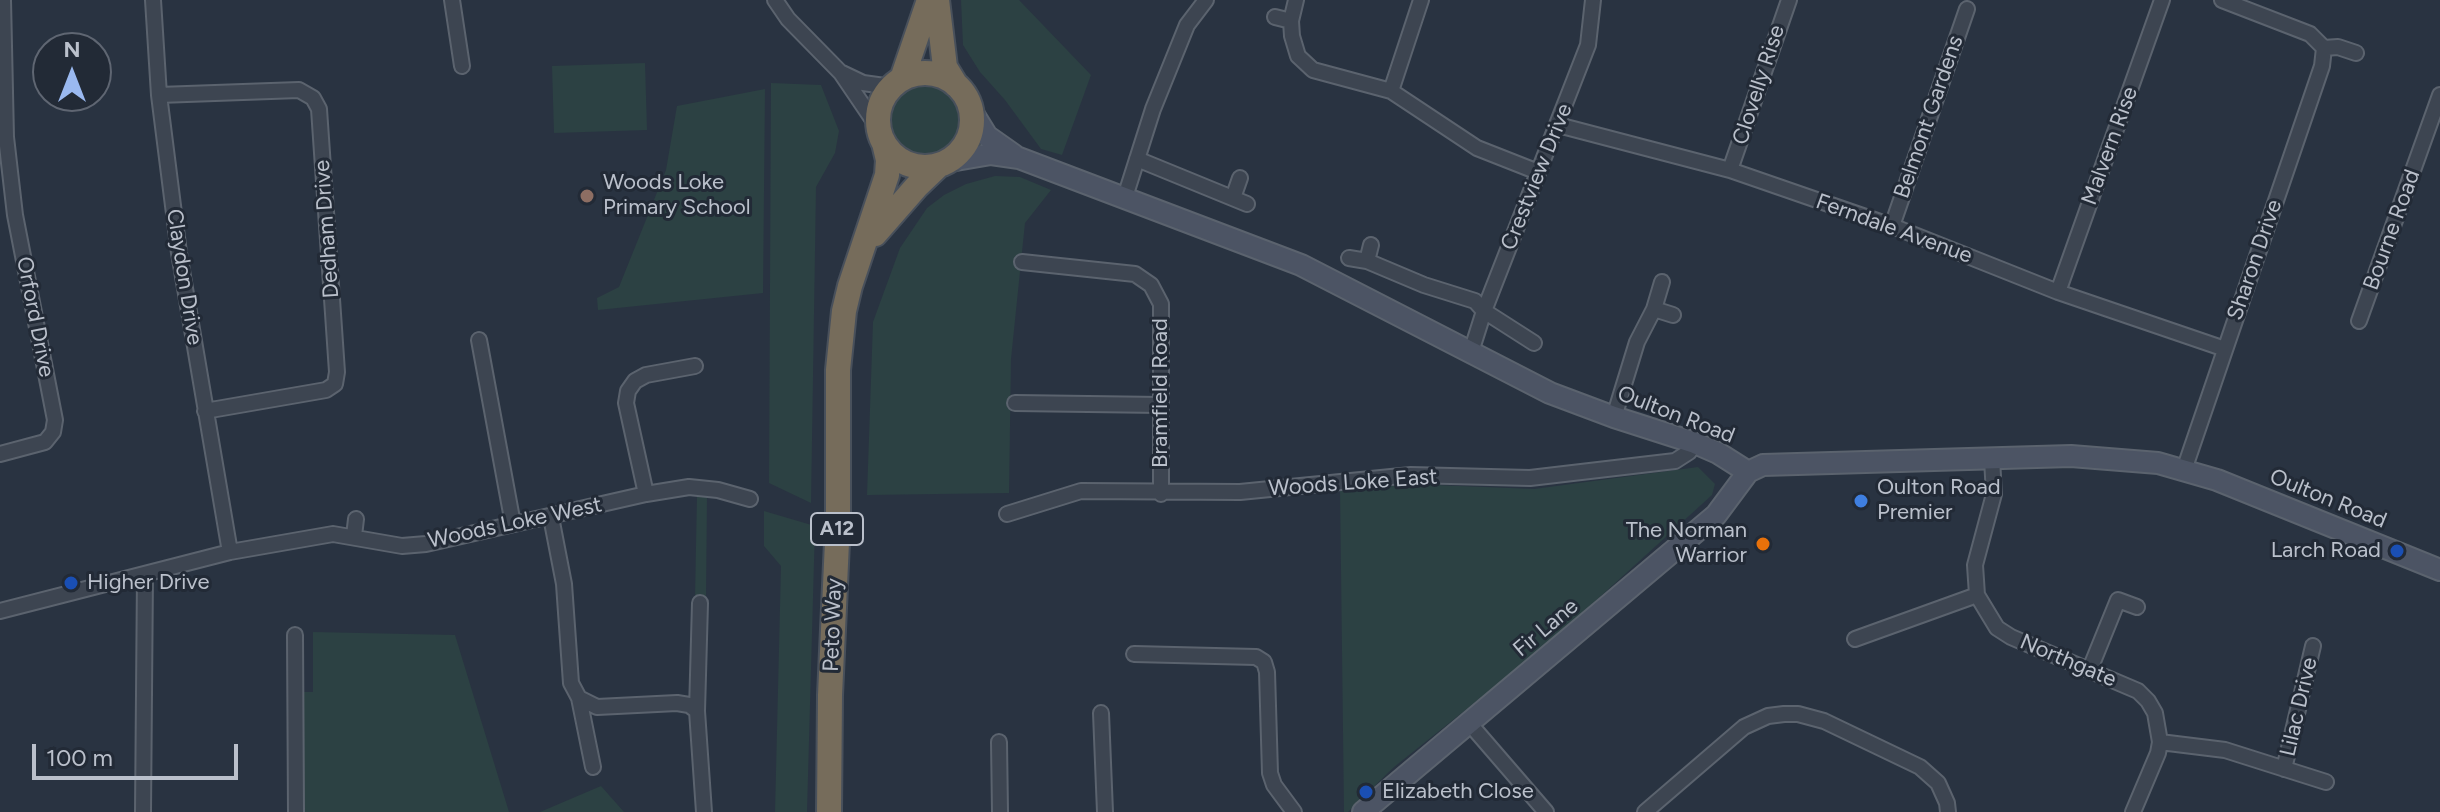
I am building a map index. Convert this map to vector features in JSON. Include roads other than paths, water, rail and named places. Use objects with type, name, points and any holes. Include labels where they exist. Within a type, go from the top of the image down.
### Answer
[{"type":"highway","points":[[929,0],[897,83],[880,106],[881,136],[892,154],[914,166],[944,163],[966,144],[971,133],[971,110],[963,92],[945,67],[937,0]]},
{"type":"highway","points":[[897,83],[924,73],[936,74],[956,85]]},
{"type":"highway","name":"Peto Way","points":[[829,812],[830,695],[838,520],[838,370],[844,311],[887,175],[888,160],[881,136]]},
{"type":"highway","name":"Peto Way","points":[[864,249],[885,220],[944,163]]},
{"type":"main road","name":"Oulton Road","points":[[971,110],[987,136],[1019,158]]},
{"type":"main road","name":"Oulton Road","points":[[944,163],[981,154],[1019,158],[1125,197],[1301,265],[1550,393],[1695,443],[1748,472],[1763,465],[1781,463],[2097,458],[2158,463],[2217,480],[2440,570]]},
{"type":"main road","name":"Fir Lane","points":[[1365,811],[1716,515],[1748,472]]},
{"type":"street","name":"Orford Drive","points":[[0,454],[45,442],[53,432],[55,420],[15,215],[6,137],[3,0]]},
{"type":"street","name":"Claydon Drive","points":[[153,0],[159,95],[179,253],[230,552]]},
{"type":"street","points":[[452,0],[462,66]]},
{"type":"street","points":[[775,0],[788,19],[841,73],[881,136]]},
{"type":"street","points":[[1125,197],[1153,109],[1187,25],[1206,0]]},
{"type":"street","points":[[1296,0],[1291,21],[1292,36],[1298,56],[1313,70],[1391,91],[1477,148],[1538,172]]},
{"type":"street","points":[[1391,91],[1421,0]]},
{"type":"street","name":"Crestview Drive","points":[[1471,352],[1484,311],[1588,45],[1593,0]]},
{"type":"street","name":"Clovelly Rise","points":[[1730,170],[1789,0]]},
{"type":"street","name":"Malvern Rise","points":[[2058,292],[2162,0]]},
{"type":"street","points":[[2222,0],[2310,34],[2324,48],[2338,47],[2356,53]]},
{"type":"street","name":"Belmont Gardens","points":[[1892,226],[1967,9]]},
{"type":"street","points":[[1275,17],[1291,21]]},
{"type":"street","name":"Sharon Drive","points":[[2184,470],[2322,66],[2324,48]]},
{"type":"street","points":[[841,73],[863,83],[897,83]]},
{"type":"street","name":"Dedham Drive","points":[[159,95],[299,90],[313,98],[319,109],[337,372],[335,384],[326,390],[205,411]]},
{"type":"street","name":"Bourne Road","points":[[2359,321],[2440,95]]},
{"type":"street","name":"Ferndale Avenue","points":[[1558,125],[1730,170],[1892,226],[2058,292],[2225,349]]},
{"type":"street","points":[[1137,159],[1240,201],[1240,178]]},
{"type":"street","points":[[1367,261],[1371,245]]},
{"type":"street","points":[[1349,258],[1367,261],[1424,285],[1475,301],[1484,311],[1534,343]]},
{"type":"street","name":"Bramfield Road","points":[[1022,262],[1135,274],[1151,285],[1161,304],[1161,494]]},
{"type":"street","points":[[1614,417],[1637,342],[1654,309],[1662,282]]},
{"type":"street","points":[[1654,309],[1673,315]]},
{"type":"street","points":[[479,340],[513,524]]},
{"type":"street","points":[[646,494],[626,403],[628,391],[635,381],[646,375],[695,366]]},
{"type":"street","points":[[1015,403],[1161,405]]},
{"type":"street","name":"Woods Loke East","points":[[1007,514],[1081,491],[1161,494],[1240,492],[1411,475],[1530,478],[1675,461],[1689,452],[1695,443]]},
{"type":"street","points":[[1855,639],[1977,595],[1975,565],[1994,494],[1992,459]]},
{"type":"street","name":"Woods Loke West","points":[[0,611],[230,552],[333,534],[402,546],[426,544],[689,487],[718,490],[750,499]]},
{"type":"street","points":[[551,517],[564,584],[571,683],[579,698],[593,767]]},
{"type":"street","points":[[354,536],[356,519]]},
{"type":"street","points":[[143,812],[145,574]]},
{"type":"street","name":"Northgate","points":[[1977,595],[1997,628],[2011,637],[2138,691],[2155,713],[2160,742]]},
{"type":"street","points":[[2090,669],[2111,597],[2137,607]]},
{"type":"street","points":[[700,603],[697,711],[704,812]]},
{"type":"street","points":[[295,635],[296,812]]},
{"type":"street","name":"Lilac Drive","points":[[2284,769],[2313,646]]},
{"type":"street","points":[[1134,654],[1256,657],[1264,662],[1267,672],[1270,773],[1274,785],[1294,812]]},
{"type":"street","points":[[579,698],[597,707],[677,703],[689,705],[697,711]]},
{"type":"street","points":[[1101,713],[1105,812]]},
{"type":"street","points":[[1645,812],[1744,727],[1768,716],[1784,714],[1798,714],[1824,721],[1920,767],[1938,783],[1948,812]]},
{"type":"street","points":[[1470,724],[1543,811]]},
{"type":"street","points":[[999,742],[1000,812]]},
{"type":"street","points":[[2133,812],[2160,742]]},
{"type":"street","name":"Lilac Drive","points":[[2160,742],[2225,750],[2326,782]]},
{"type":"place","name":"Woods Loke Primary School","points":[[587,196]]},
{"type":"place","name":"Oulton Road Premier","points":[[1861,501]]},
{"type":"place","name":"The Norman Warrior","points":[[1763,544]]},
{"type":"place","name":"Larch Road","points":[[2397,551]]},
{"type":"place","name":"Higher Drive","points":[[71,583]]},
{"type":"place","name":"Elizabeth Close","points":[[1366,792]]}]
